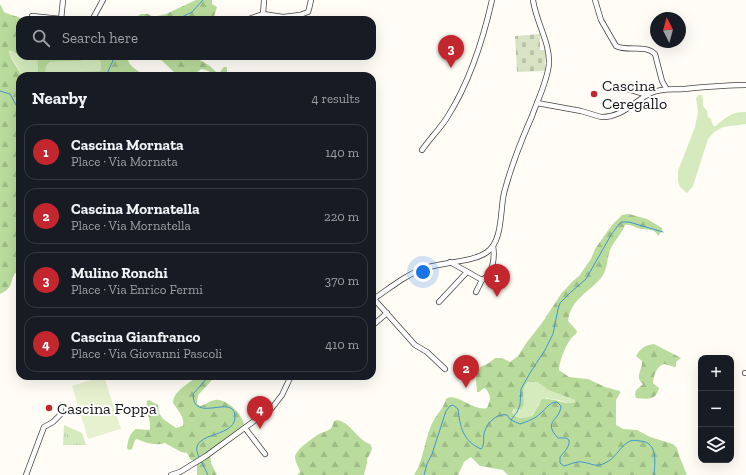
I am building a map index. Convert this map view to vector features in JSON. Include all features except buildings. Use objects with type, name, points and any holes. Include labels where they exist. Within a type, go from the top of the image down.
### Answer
[{"type":"street","points":[[61,16],[63,0]]},
{"type":"street","points":[[94,16],[103,0]]},
{"type":"street","points":[[263,14],[264,0]]},
{"type":"street","points":[[296,16],[308,12],[311,0]]},
{"type":"street","points":[[422,150],[448,117],[469,75],[476,58],[492,0]]},
{"type":"street","points":[[376,298],[417,271],[480,256],[488,252],[493,246],[498,231],[505,189],[514,160],[537,103],[546,76],[549,56],[533,0]]},
{"type":"street","points":[[595,0],[601,20],[616,46],[620,48],[648,49],[655,54],[662,81],[666,88]]},
{"type":"street","points":[[257,16],[263,14],[276,16]]},
{"type":"street","points":[[537,103],[566,108],[601,117],[612,117],[648,95],[666,88],[677,89],[725,85],[746,85]]},
{"type":"street","points":[[624,88],[648,95]]},
{"type":"street","points":[[476,292],[482,280],[486,278],[490,272],[494,253],[493,246]]},
{"type":"street","points":[[450,262],[482,280]]},
{"type":"street","points":[[439,302],[467,272]]},
{"type":"street","points":[[376,303],[415,344],[445,369]]},
{"type":"street","points":[[376,323],[387,313]]},
{"type":"street","points":[[171,475],[180,472],[206,456],[275,405],[289,380]]},
{"type":"street","points":[[26,475],[44,428],[60,415],[62,405]]},
{"type":"street","points":[[245,428],[265,454]]},
{"type":"green space","points":[[196,0],[212,0],[212,4],[217,7],[214,16],[157,16],[166,14]]},
{"type":"green space","points":[[0,4],[4,12],[16,16],[16,54],[10,50],[9,52],[19,72],[16,72],[16,272],[8,289],[0,294]]},
{"type":"green space","points":[[141,14],[148,14],[151,16],[138,16]]},
{"type":"green space","points":[[540,34],[540,50],[545,50],[545,71],[517,72],[515,36]]},
{"type":"green space","points":[[10,50],[16,53],[16,60],[37,60],[38,72],[20,72],[9,54]]},
{"type":"green space","points":[[37,60],[84,60],[49,62],[46,66],[45,72],[38,72]]},
{"type":"green space","points":[[99,60],[101,69],[100,71],[94,72],[45,72],[46,66],[49,62]]},
{"type":"green space","points":[[99,60],[128,60],[131,65],[140,72],[81,72],[100,71]]},
{"type":"green space","points":[[161,60],[200,60],[217,72],[210,72],[201,69],[198,72],[174,72]]},
{"type":"green space","points":[[224,67],[227,67],[227,72],[220,72]]},
{"type":"green space","points":[[698,95],[702,95],[703,106],[707,111],[708,117],[711,119],[713,126],[716,126],[730,115],[737,112],[746,112],[746,124],[723,127],[713,133],[708,139],[693,186],[687,193],[680,187],[678,181],[678,171],[695,127],[698,112],[696,98]]},
{"type":"green space","points":[[629,214],[647,219],[662,228],[662,231],[658,236],[657,233],[653,231],[625,225],[610,250],[604,274],[576,302],[570,313],[568,321],[577,331],[564,350],[559,370],[569,377],[588,379],[605,387],[620,391],[616,400],[616,425],[623,429],[637,430],[650,437],[673,444],[677,448],[687,475],[508,475],[503,470],[480,466],[471,457],[464,462],[458,475],[414,475],[418,468],[431,425],[443,407],[446,399],[450,397],[460,399],[476,407],[487,408],[490,398],[488,391],[484,388],[477,392],[476,379],[480,367],[489,363],[495,358],[502,358],[510,362],[518,356],[561,294],[579,276],[591,259],[595,249],[612,225],[622,215]],"holes":[[[528,382],[537,382],[548,390],[575,400],[575,402],[569,403],[551,399],[542,399],[533,415],[519,418],[512,412],[514,409],[521,409],[524,405],[524,387]]]},
{"type":"green space","points":[[654,344],[681,358],[676,362],[676,367],[664,364],[657,369],[653,383],[659,388],[656,395],[644,399],[636,398],[636,391],[643,384],[639,379],[642,361],[636,356],[643,348]]},
{"type":"green space","points":[[91,380],[105,380],[121,429],[88,439],[72,386]]},
{"type":"green space","points":[[192,380],[212,380],[198,395],[197,404],[200,406],[211,401],[219,400],[229,404],[241,417],[244,426],[210,453],[211,463],[217,475],[197,475],[196,461],[191,460],[187,453],[181,452],[165,443],[151,444],[137,439],[135,440],[132,449],[129,450],[127,448],[129,437],[136,429],[150,429],[147,411],[147,401],[149,400],[158,405],[159,413],[163,419],[176,428],[183,426],[182,417],[173,403],[178,391]]},
{"type":"green space","points":[[528,382],[537,382],[548,390],[575,400],[576,402],[572,404],[546,398],[538,404],[537,409],[531,415],[520,418],[512,412],[524,397],[523,389]]},
{"type":"green space","points":[[337,420],[347,424],[361,439],[370,444],[372,448],[367,459],[364,475],[297,475],[300,472],[295,459],[298,451],[320,433],[331,428],[334,421]]},
{"type":"green space","points":[[64,425],[82,433],[86,445],[63,445]]},
{"type":"waterway","points":[[184,16],[192,12],[203,0]]},
{"type":"waterway","points":[[108,72],[113,60]]},
{"type":"waterway","points":[[0,91],[10,94],[16,105]]},
{"type":"waterway","points":[[511,420],[520,405],[521,389],[553,334],[560,303],[586,279],[611,235],[619,224],[622,222],[629,222],[663,232]]},
{"type":"waterway","points":[[200,459],[197,450],[198,443],[227,429],[233,424],[235,417],[233,410],[228,407],[206,408],[200,407],[195,403],[193,394],[205,380]]},
{"type":"waterway","points":[[424,475],[446,411],[450,406],[453,405],[458,409],[461,427],[466,438],[481,449],[485,430],[495,417],[507,415],[511,420],[520,424],[534,418],[550,405],[557,402],[561,406],[560,411],[552,424],[553,432],[558,438],[566,438],[569,440],[568,447],[560,457],[560,463],[564,466],[580,462],[596,465],[602,464],[612,459],[628,442],[637,440],[646,442],[653,449],[655,459],[654,475]]},
{"type":"waterway","points":[[201,461],[208,475]]},
{"type":"place","name":"Mulino Ronchi","points":[[451,68]]},
{"type":"place","name":"Cascina Ceregallo","points":[[594,94]]},
{"type":"place","name":"Cascina Mornata","points":[[497,297]]},
{"type":"place","name":"Cascina Mornatella","points":[[466,388]]},
{"type":"place","name":"Cascina Foppa","points":[[49,408]]},
{"type":"place","name":"Cascina Gianfranco","points":[[260,429]]}]
